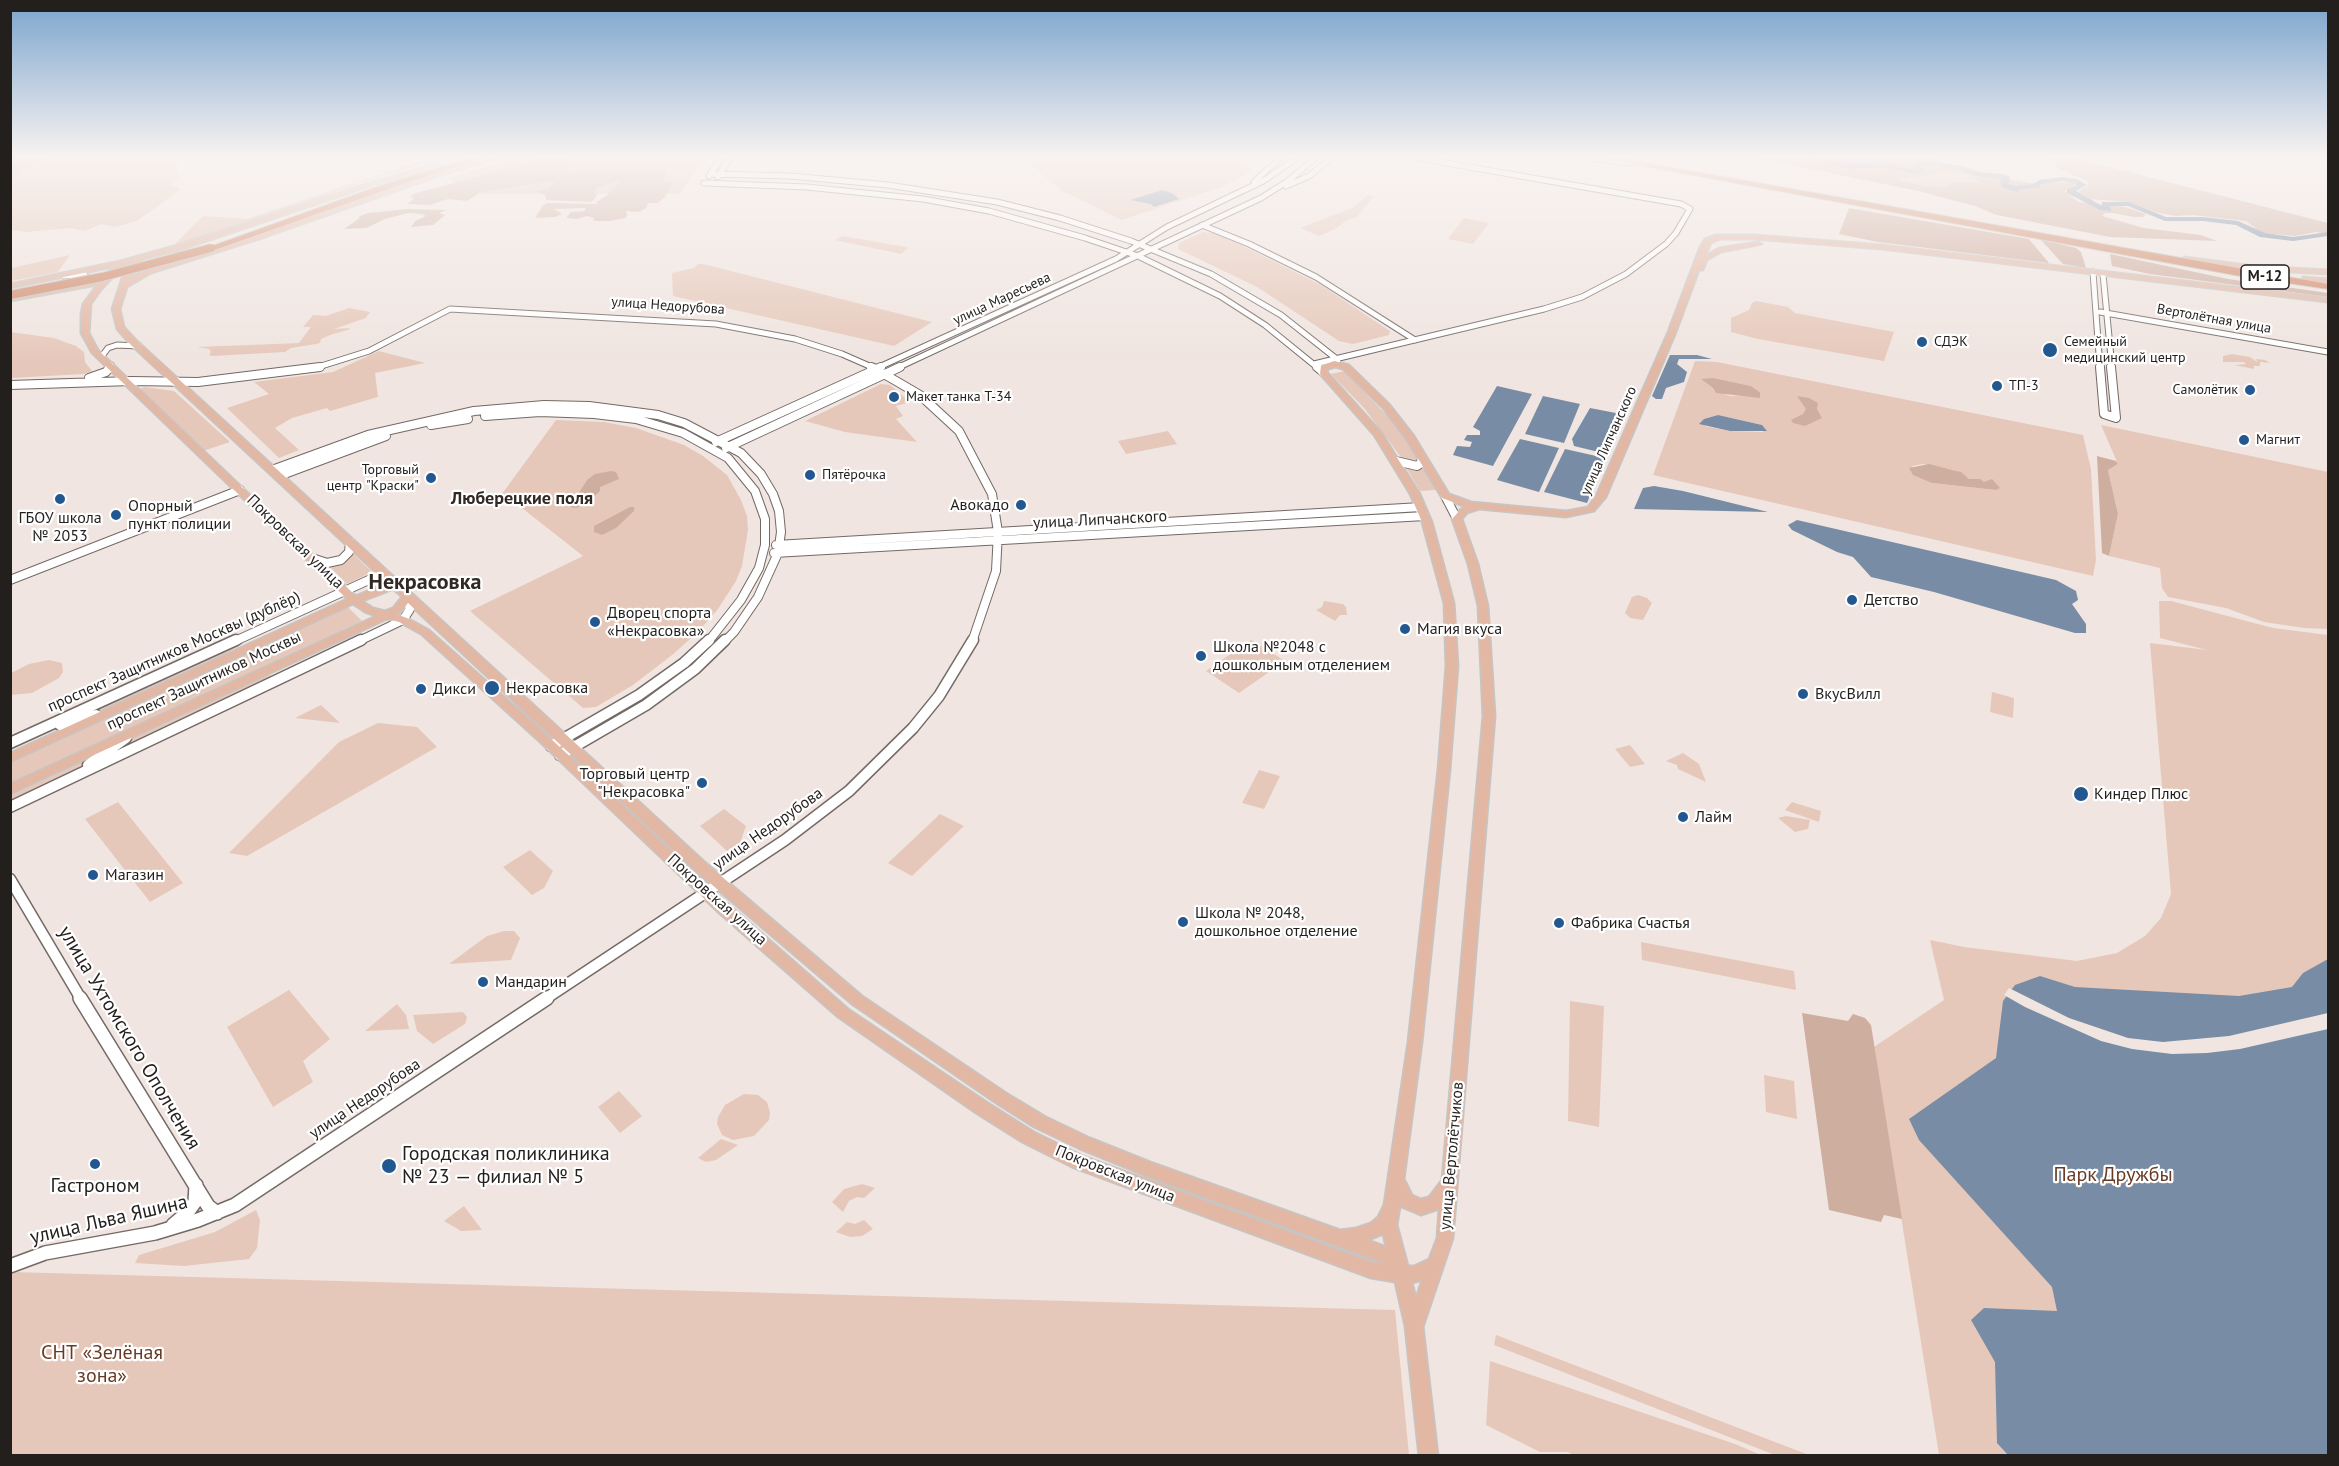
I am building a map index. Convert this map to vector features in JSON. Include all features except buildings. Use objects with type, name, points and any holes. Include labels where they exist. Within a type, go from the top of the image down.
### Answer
[{"type":"highway","points":[[211,245],[264,226]]},
{"type":"highway","points":[[10,295],[102,277],[267,226]]},
{"type":"highway","name":"М-12","points":[[1991,226],[2240,273],[2328,285]]},
{"type":"highway","name":"М-12","points":[[2012,226],[2328,285]]},
{"type":"main road","points":[[10,286],[140,258],[242,226]]},
{"type":"main road","points":[[122,288],[139,275],[284,226]]},
{"type":"main road","points":[[1674,326],[1704,247],[1708,241],[1719,237],[1754,237],[1848,244],[2328,302]]},
{"type":"main road","points":[[1674,326],[1678,323],[1704,258],[1719,250],[1744,244],[1868,249],[2093,273]]},
{"type":"main road","points":[[122,288],[140,258]]},
{"type":"main road","points":[[2187,259],[2254,268],[2328,272]]},
{"type":"main road","points":[[91,297],[121,262]]},
{"type":"main road","points":[[52,292],[159,268]]},
{"type":"main road","points":[[10,295],[83,288],[90,290],[91,297]]},
{"type":"main road","name":"Покровская улица","points":[[122,288],[116,309],[120,327],[190,396],[384,573],[560,747],[713,887],[843,1013],[897,1052],[1028,1137],[1078,1162],[1371,1270],[1425,1272],[1435,1265]]},
{"type":"main road","name":"Покровская улица","points":[[91,297],[85,314],[84,325],[87,340],[354,600],[369,610],[403,620],[425,632],[560,747]]},
{"type":"main road","name":"улица Липчанского","points":[[1445,496],[1460,503],[1479,506],[1566,514],[1582,512],[1596,504],[1674,326]]},
{"type":"main road","points":[[1346,367],[1334,364],[1324,368],[1323,372],[1366,418],[1396,461],[1423,511],[1449,603],[1452,666],[1444,769],[1415,1042],[1389,1225],[1414,1326],[1429,1455]]},
{"type":"main road","name":"улица Вертолётчиков","points":[[1346,367],[1386,406],[1409,436],[1445,496]]},
{"type":"main road","points":[[1457,519],[1464,511],[1479,506]]},
{"type":"main road","name":"улица Вертолётчиков","points":[[1414,1326],[1444,1243],[1479,842],[1489,690],[1483,606],[1473,564],[1457,519]]},
{"type":"main road","name":"проспект Защитников Москвы","points":[[10,758],[354,600],[395,584]]},
{"type":"main road","name":"проспект Защитников Москвы","points":[[10,790],[383,615],[401,606],[407,597]]},
{"type":"main road","name":"Покровская улица","points":[[713,887],[857,1000],[1040,1122],[1084,1143],[1149,1169],[1386,1255],[1400,1270]]},
{"type":"main road","points":[[1395,1178],[1406,1201],[1421,1207],[1434,1203],[1449,1183]]},
{"type":"main road","name":"Покровская улица","points":[[1338,1237],[1356,1236],[1376,1229],[1384,1223],[1390,1210]]},
{"type":"street","points":[[1047,226],[1128,252],[1186,278],[1265,325],[1323,372]]},
{"type":"street","name":"улица Вертолётчиков","points":[[1085,226],[1152,249],[1202,270],[1243,291],[1281,315],[1346,367]]},
{"type":"street","name":"улица Маресьева","points":[[708,445],[1128,252],[1170,226]]},
{"type":"street","points":[[1152,249],[1199,226]]},
{"type":"street","points":[[1205,226],[1249,244],[1316,277],[1415,340]]},
{"type":"street","points":[[1314,364],[1544,309],[1598,290],[1626,274],[1666,244],[1680,226]]},
{"type":"street","points":[[177,248],[159,255],[155,262],[167,263],[189,259]]},
{"type":"street","name":"улица Маресьева","points":[[717,451],[1152,249]]},
{"type":"street","points":[[1186,278],[1186,272],[1202,270]]},
{"type":"street","points":[[2093,273],[2104,414],[2116,418],[2103,275]]},
{"type":"street","points":[[52,292],[75,286],[87,279],[85,275],[80,274],[61,276]]},
{"type":"street","name":"улица Недорубова","points":[[206,382],[293,372],[334,363],[369,351],[450,309],[716,324],[795,339],[842,354],[876,369]]},
{"type":"street","name":"Вертолётная улица","points":[[2095,311],[2328,352]]},
{"type":"street","points":[[102,356],[106,350],[114,346],[128,344],[139,346]]},
{"type":"street","points":[[1298,351],[1318,352],[1321,346]]},
{"type":"street","points":[[64,383],[100,375],[109,369],[111,364]]},
{"type":"street","name":"улица Недорубова","points":[[217,1213],[235,1205],[826,810],[849,791],[913,728],[939,696],[974,638],[993,585],[998,536],[992,494],[959,431],[920,395],[884,374]]},
{"type":"street","points":[[10,385],[127,381],[206,382]]},
{"type":"street","points":[[190,396],[190,391],[194,387],[206,382]]},
{"type":"street","points":[[275,473],[300,459],[368,435],[405,425],[504,408],[569,405],[634,410],[684,423],[741,453],[761,474],[779,511],[778,549],[758,597],[734,632],[696,669],[619,722],[560,747]]},
{"type":"street","points":[[275,473],[310,464],[408,430],[475,417],[512,413],[604,414],[642,421],[690,436],[728,458],[755,491],[765,519],[764,550],[759,568],[741,600],[706,644],[648,688],[610,711],[560,747]]},
{"type":"street","points":[[690,436],[701,436],[702,431]]},
{"type":"street","points":[[1396,461],[1417,466],[1421,463],[1422,458]]},
{"type":"street","points":[[300,459],[295,463],[296,465],[310,464]]},
{"type":"street","points":[[10,575],[239,488]]},
{"type":"street","points":[[10,580],[239,488]]},
{"type":"street","name":"улица Вертолётчиков","points":[[1445,496],[1457,519]]},
{"type":"street","name":"улица Липчанского","points":[[764,550],[1423,511]]},
{"type":"street","points":[[312,558],[327,563],[341,560],[350,552],[350,542]]},
{"type":"street","name":"проспект Защитников Москвы (дублёр)","points":[[10,743],[384,573]]},
{"type":"street","points":[[10,807],[403,620],[410,609],[407,597]]},
{"type":"street","points":[[33,733],[124,706]]},
{"type":"street","points":[[610,711],[607,718],[609,721],[619,722]]},
{"type":"street","points":[[72,777],[133,732]]},
{"type":"street","name":"улица Ухтомского Ополчения","points":[[10,879],[76,992],[208,1206],[217,1213]]},
{"type":"street","points":[[171,1227],[187,1213],[195,1202],[195,1185]]},
{"type":"street","name":"улица Льва Яшина","points":[[10,1266],[45,1252],[155,1233],[217,1213]]},
{"type":"green space","points":[[11,226],[95,226],[85,231],[70,228],[26,232],[11,230]]},
{"type":"green space","points":[[193,226],[235,226],[174,245]]},
{"type":"green space","points":[[1304,226],[1338,226],[1319,236],[1300,228]]},
{"type":"green space","points":[[1458,226],[1486,226],[1473,244],[1448,239]]},
{"type":"green space","points":[[1203,232],[1212,233],[1241,245],[1321,285],[1390,331],[1389,335],[1353,344],[1339,341],[1257,287],[1178,249],[1179,243]]},
{"type":"green space","points":[[842,236],[908,248],[901,254],[835,240]]},
{"type":"green space","points":[[70,255],[58,272],[11,281],[11,268]]},
{"type":"green space","points":[[698,264],[932,322],[894,346],[673,296],[672,273],[694,268]]},
{"type":"green space","points":[[1756,301],[1788,307],[1795,313],[1894,332],[1884,361],[1758,339],[1731,332],[1731,318],[1749,310],[1752,303]]},
{"type":"green space","points":[[349,308],[370,312],[366,318],[334,329],[350,328],[348,330],[321,339],[320,343],[291,348],[285,352],[212,356],[209,355],[211,352],[209,349],[197,347],[299,343],[311,327],[303,327],[313,315],[326,316]]},
{"type":"green space","points":[[10,332],[54,338],[76,346],[84,352],[85,362],[92,371],[84,374],[11,378]]},
{"type":"green space","points":[[379,351],[425,363],[375,373],[378,397],[330,411],[327,408],[292,418],[275,428],[299,450],[279,458],[227,408],[269,394],[254,382],[333,372]]},
{"type":"green space","points":[[2232,354],[2250,357],[2257,362],[2256,359],[2270,363],[2260,362],[2260,366],[2254,366],[2254,369],[2235,365],[2246,364],[2244,362],[2223,362],[2223,356]]},
{"type":"green space","points":[[1695,361],[1717,362],[2083,435],[2091,469],[2096,560],[2093,576],[1653,475]],"holes":[[[1712,378],[1751,386],[1760,392],[1760,395],[1730,396],[1713,390]],[[1718,415],[1762,425],[1763,432],[1730,431],[1705,426],[1704,419]],[[1923,464],[1955,470],[1969,479],[1983,482],[1996,490],[1932,483],[1912,466]]]},
{"type":"green space","points":[[1345,371],[1396,425],[1418,458],[1415,461],[1403,460],[1364,408],[1331,374]]},
{"type":"green space","points":[[881,384],[890,385],[910,402],[896,406],[903,416],[896,419],[917,442],[845,432],[805,421]]},
{"type":"green space","points":[[144,387],[174,391],[230,442],[203,451],[140,389]]},
{"type":"green space","points":[[556,420],[604,422],[636,428],[684,445],[703,456],[727,475],[747,516],[748,530],[742,566],[736,581],[718,609],[698,632],[672,655],[633,685],[596,707],[583,708],[470,611],[583,556],[508,497],[501,500],[499,498]]},
{"type":"green space","points":[[2101,425],[2328,472],[2328,629],[2264,622],[2226,608],[2168,597],[2162,588],[2160,568],[2109,556],[2118,514],[2108,470],[2118,464]]},
{"type":"green space","points":[[1168,431],[1177,444],[1126,454],[1118,441]]},
{"type":"green space","points":[[1423,467],[1436,490],[1420,491],[1407,469]]},
{"type":"green space","points":[[353,554],[372,572],[347,584],[328,565],[346,561]]},
{"type":"green space","points":[[1638,595],[1647,598],[1652,603],[1643,620],[1630,618],[1625,613],[1632,597]]},
{"type":"green space","points":[[1324,601],[1343,604],[1347,615],[1340,615],[1335,621],[1316,610],[1322,607]]},
{"type":"green space","name":"Парк Дружбы","points":[[2159,601],[2171,601],[2273,628],[2328,635],[2328,1455],[1939,1455],[1874,1047],[1944,1000],[1930,940],[1964,947],[2077,961],[2117,953],[2145,936],[2161,918],[2171,894],[2150,643],[2207,650],[2160,638]]},
{"type":"green space","points":[[348,607],[362,621],[11,784],[10,761]]},
{"type":"green space","points":[[240,640],[243,644],[224,654],[104,709],[61,721]]},
{"type":"green space","points":[[1251,640],[1285,661],[1239,693],[1206,671]]},
{"type":"green space","points":[[49,660],[62,663],[63,672],[59,678],[32,693],[11,695],[11,673],[29,664]]},
{"type":"green space","points":[[270,675],[273,679],[90,767],[132,737],[247,683]]},
{"type":"green space","points":[[1992,692],[2014,698],[2013,718],[1990,712]]},
{"type":"green space","points":[[321,705],[340,723],[295,718]]},
{"type":"green space","points":[[378,723],[417,727],[437,747],[247,856],[229,853],[339,742]]},
{"type":"green space","points":[[1630,745],[1645,764],[1630,767],[1615,749]]},
{"type":"green space","points":[[103,751],[72,775],[11,803],[11,795]]},
{"type":"green space","points":[[1683,753],[1699,764],[1706,782],[1666,761]]},
{"type":"green space","points":[[1259,770],[1280,776],[1264,809],[1242,803]]},
{"type":"green space","points":[[118,802],[183,883],[150,902],[85,819]]},
{"type":"green space","points":[[1792,802],[1821,811],[1819,822],[1785,810]]},
{"type":"green space","points":[[724,809],[746,826],[740,843],[727,851],[700,826]]},
{"type":"green space","points":[[940,814],[964,826],[912,876],[888,863]]},
{"type":"green space","points":[[1786,816],[1810,820],[1808,829],[1795,832],[1778,818]]},
{"type":"green space","points":[[530,850],[553,871],[544,888],[532,895],[503,867]]},
{"type":"green space","points":[[504,931],[514,931],[520,938],[511,960],[449,964],[487,936]]},
{"type":"green space","points":[[1641,942],[1794,971],[1796,990],[1642,960]]},
{"type":"green space","points":[[289,990],[330,1039],[303,1061],[313,1082],[273,1107],[227,1027]]},
{"type":"green space","points":[[1570,1001],[1604,1006],[1599,1127],[1568,1121]]},
{"type":"green space","points":[[397,1004],[406,1015],[409,1029],[365,1031]]},
{"type":"green space","points":[[463,1012],[467,1017],[465,1024],[433,1044],[417,1031],[413,1015]]},
{"type":"green space","points":[[1764,1075],[1794,1081],[1797,1119],[1766,1112]]},
{"type":"green space","points":[[619,1091],[642,1116],[620,1133],[598,1107]]},
{"type":"green space","points":[[744,1094],[758,1095],[767,1102],[769,1120],[754,1136],[733,1140],[722,1135],[717,1124],[718,1117],[725,1105]]},
{"type":"green space","points":[[721,1139],[738,1145],[716,1160],[706,1162],[698,1158]]},
{"type":"green space","points":[[862,1184],[875,1188],[864,1198],[857,1197],[849,1201],[843,1212],[832,1202],[844,1189]]},
{"type":"green space","points":[[464,1206],[482,1230],[461,1231],[444,1221]]},
{"type":"green space","points":[[256,1210],[260,1220],[257,1248],[249,1259],[184,1266],[135,1263],[139,1255],[215,1232]]},
{"type":"green space","points":[[864,1220],[873,1229],[862,1236],[850,1237],[836,1232],[847,1222],[855,1224]]},
{"type":"green space","name":"СНТ «Зелёная зона»","points":[[11,1272],[1395,1310],[1409,1455],[11,1456]]},
{"type":"green space","points":[[1496,1335],[1809,1455],[1775,1455],[1494,1345]]},
{"type":"green space","points":[[1490,1361],[1735,1444],[1761,1455],[1575,1456],[1568,1452],[1540,1452],[1486,1425]]},
{"type":"shaded area","points":[[348,226],[369,226],[366,228],[344,229]]},
{"type":"shaded area","points":[[1842,226],[1956,226],[2029,239],[2049,263],[1878,242],[1839,234]]},
{"type":"shaded area","points":[[2056,226],[2138,226],[2201,235],[2217,241],[2110,237]]},
{"type":"shaded area","points":[[2253,226],[2328,226],[2328,234],[2316,232],[2295,236],[2262,233]]},
{"type":"shaded area","points":[[2040,239],[2076,248],[2081,252],[2086,268],[2063,264]]},
{"type":"shaded area","points":[[2110,254],[2228,279],[2328,293],[2328,297],[2150,274],[2112,266]]},
{"type":"shaded area","points":[[1713,378],[1751,386],[1760,392],[1760,398],[1716,393],[1701,379]]},
{"type":"shaded area","points":[[1797,396],[1809,398],[1818,403],[1817,409],[1822,418],[1805,426],[1793,423],[1791,420],[1803,414],[1806,409]]},
{"type":"shaded area","points":[[2097,456],[2116,461],[2118,464],[2108,470],[2118,514],[2109,556],[2102,553]]},
{"type":"shaded area","points":[[1929,464],[1961,472],[1969,479],[1980,479],[1984,482],[1992,479],[2000,488],[1996,490],[1932,483],[1913,475],[1909,468]]},
{"type":"shaded area","points":[[616,472],[619,479],[600,487],[600,491],[586,504],[576,508],[570,507],[587,480],[595,474]]},
{"type":"shaded area","points":[[634,507],[634,511],[616,528],[602,535],[594,532],[594,526]]},
{"type":"shaded area","points":[[1802,1013],[1848,1021],[1853,1014],[1865,1018],[1871,1025],[1902,1219],[1884,1215],[1881,1222],[1829,1210]]},
{"type":"water","points":[[1670,355],[1697,355],[1712,359],[1679,359],[1677,364],[1687,372],[1684,382],[1666,388],[1662,399],[1656,399],[1652,396]]},
{"type":"water","points":[[1497,386],[1532,394],[1493,466],[1453,455],[1457,446],[1470,447],[1472,442],[1464,440],[1467,435],[1480,435],[1480,431],[1473,427]]},
{"type":"water","points":[[1543,396],[1580,404],[1564,443],[1525,434]]},
{"type":"water","points":[[1590,408],[1621,414],[1607,454],[1574,446],[1572,439]]},
{"type":"water","points":[[1718,415],[1762,425],[1767,431],[1730,431],[1699,424],[1704,419]]},
{"type":"water","points":[[1520,439],[1559,448],[1539,492],[1497,480]]},
{"type":"water","points":[[1565,449],[1605,458],[1587,503],[1544,492]]},
{"type":"water","points":[[1654,486],[1768,512],[1634,509],[1643,488]]},
{"type":"water","points":[[1797,520],[2056,580],[2076,591],[2078,600],[2072,604],[2086,624],[2086,633],[2075,633],[1934,592],[1871,577],[1853,557],[1837,552],[1792,530],[1788,525]]},
{"type":"water","name":"Парк Дружбы","points":[[2328,959],[2328,1455],[2008,1455],[1997,1443],[1995,1362],[1971,1320],[1984,1308],[2057,1311],[2052,1287],[1919,1140],[1909,1119],[1996,1058],[2003,1001],[2015,985],[2040,976],[2075,987],[2239,996],[2292,987],[2303,973]]},
{"type":"pier","points":[[2009,988],[2069,1018],[2128,1038],[2163,1042],[2229,1036],[2328,1013],[2328,1029],[2240,1049],[2207,1053],[2172,1054],[2132,1049],[2101,1041],[2025,1007],[2004,995]]},
{"type":"waterway","points":[[2245,226],[2263,235],[2293,239],[2328,234]]},
{"type":"place","name":"СДЭК","points":[[1922,342]]},
{"type":"place","name":"Семейный медицинский центр","points":[[2050,350]]},
{"type":"place","name":"ТП-3","points":[[1997,386]]},
{"type":"place","name":"Самолётик","points":[[2250,390]]},
{"type":"place","name":"Макет танка Т-34","points":[[894,397]]},
{"type":"place","name":"Магнит","points":[[2244,440]]},
{"type":"place","name":"Пятёрочка","points":[[810,475]]},
{"type":"place","name":"Торговый центр \"Краски\"","points":[[431,478]]},
{"type":"place","name":"ГБОУ школа № 2053","points":[[60,499]]},
{"type":"place","name":"Авокадо","points":[[1021,505]]},
{"type":"place","name":"Опорный пункт полиции","points":[[116,515]]},
{"type":"place","name":"Детство","points":[[1852,600]]},
{"type":"place","name":"Дворец спорта «Некрасовка»","points":[[595,622]]},
{"type":"place","name":"Магия вкуса","points":[[1405,629]]},
{"type":"place","name":"Школа №2048 с дошкольным отделением","points":[[1201,656]]},
{"type":"place","name":"Некрасовка","points":[[492,688]]},
{"type":"place","name":"Дикси","points":[[421,689]]},
{"type":"place","name":"ВкусВилл","points":[[1803,694]]},
{"type":"place","name":"Торговый центр \"Некрасовка\"","points":[[702,783]]},
{"type":"place","name":"Киндер Плюс","points":[[2081,794]]},
{"type":"place","name":"Лайм","points":[[1683,817]]},
{"type":"place","name":"Магазин","points":[[93,875]]},
{"type":"place","name":"Школа № 2048, дошкольное отделение","points":[[1183,922]]},
{"type":"place","name":"Фабрика Счастья","points":[[1559,923]]},
{"type":"place","name":"Мандарин","points":[[483,982]]},
{"type":"place","name":"Гастроном","points":[[95,1164]]},
{"type":"place","name":"Городская поликлиника № 23 — филиал № 5","points":[[389,1166]]},
{"type":"district","name":"Люберецкие поля","points":[[522,499]]},
{"type":"district","name":"Некрасовка","points":[[425,583]]}]
